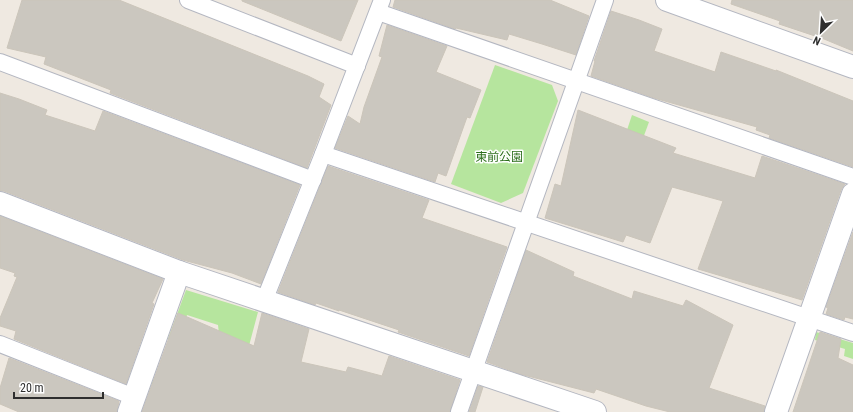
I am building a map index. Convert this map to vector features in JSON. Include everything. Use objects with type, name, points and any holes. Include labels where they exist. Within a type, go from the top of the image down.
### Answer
[{"type":"street","points":[[667,0],[853,67]]},
{"type":"street","points":[[776,412],[853,194]]},
{"type":"street","points":[[0,203],[179,272],[595,412]]},
{"type":"street","points":[[131,405],[179,272]]},
{"type":"lane","points":[[188,0],[357,66]]},
{"type":"lane","points":[[459,412],[605,0]]},
{"type":"lane","points":[[264,301],[313,180],[380,6],[576,81],[853,177]]},
{"type":"lane","points":[[0,62],[313,180]]},
{"type":"lane","points":[[323,154],[853,333]]},
{"type":"lane","points":[[0,344],[131,405]]},
{"type":"green space","name":"東前公園","points":[[495,65],[552,85],[558,101],[523,193],[501,203],[451,184]]},
{"type":"green space","points":[[632,115],[649,122],[631,171],[615,166]]},
{"type":"green space","points":[[186,290],[258,312],[238,387],[154,394],[152,383],[159,370],[219,334],[218,325],[187,315],[180,341],[168,339]]},
{"type":"green space","points":[[816,332],[853,343],[853,359],[844,356],[845,349],[815,340]]},
{"type":"building","points":[[22,0],[119,0],[308,76],[324,84],[319,97],[331,105],[307,168],[110,93],[111,90],[44,64],[46,57],[7,48]]},
{"type":"building","points":[[242,0],[358,0],[341,41]]},
{"type":"building","points":[[395,0],[550,0],[589,16],[576,55],[509,34],[507,40],[455,29],[393,7]]},
{"type":"building","points":[[732,0],[853,0],[853,51],[824,39],[779,24],[780,21],[731,4]]},
{"type":"building","points":[[611,11],[662,29],[654,51],[715,72],[721,52],[776,70],[853,101],[853,167],[769,138],[770,135],[756,130],[757,127],[654,98],[591,76],[594,61]]},
{"type":"building","points":[[387,25],[447,46],[436,72],[481,90],[470,118],[467,117],[446,176],[438,173],[435,182],[335,148],[348,116],[360,124],[364,107],[382,57],[379,56]]},
{"type":"building","points":[[0,93],[47,110],[45,115],[95,131],[103,111],[300,185],[261,284],[232,273],[183,260],[4,191],[0,191]]},
{"type":"building","points":[[578,110],[676,148],[673,153],[755,178],[762,156],[845,184],[841,190],[802,300],[698,269],[723,201],[672,187],[650,243],[626,235],[623,242],[545,218],[555,184],[561,186]]},
{"type":"building","points":[[328,166],[429,200],[422,218],[507,247],[469,356],[398,332],[399,330],[316,303],[315,305],[278,292]]},
{"type":"building","points":[[0,216],[163,279],[152,303],[154,304],[126,384],[14,339],[16,331],[0,326],[0,318],[17,277],[14,276],[15,273],[0,268]]},
{"type":"building","points":[[853,232],[853,319],[845,317],[844,320],[826,314],[828,308],[826,307]]},
{"type":"building","points":[[526,250],[574,272],[573,276],[632,299],[634,291],[683,306],[686,300],[733,325],[709,388],[765,406],[764,412],[670,412],[646,406],[596,389],[594,393],[520,374],[487,362]]},
{"type":"building","points":[[178,313],[254,346],[262,313],[309,329],[301,362],[346,372],[348,367],[382,376],[389,356],[460,380],[450,412],[142,412]]},
{"type":"building","points":[[820,332],[841,339],[838,358],[853,365],[853,412],[793,412]]},
{"type":"building","points":[[9,358],[119,401],[117,412],[19,412],[0,404],[0,388]]},
{"type":"building","points":[[478,386],[483,387],[475,412],[469,412]]}]
